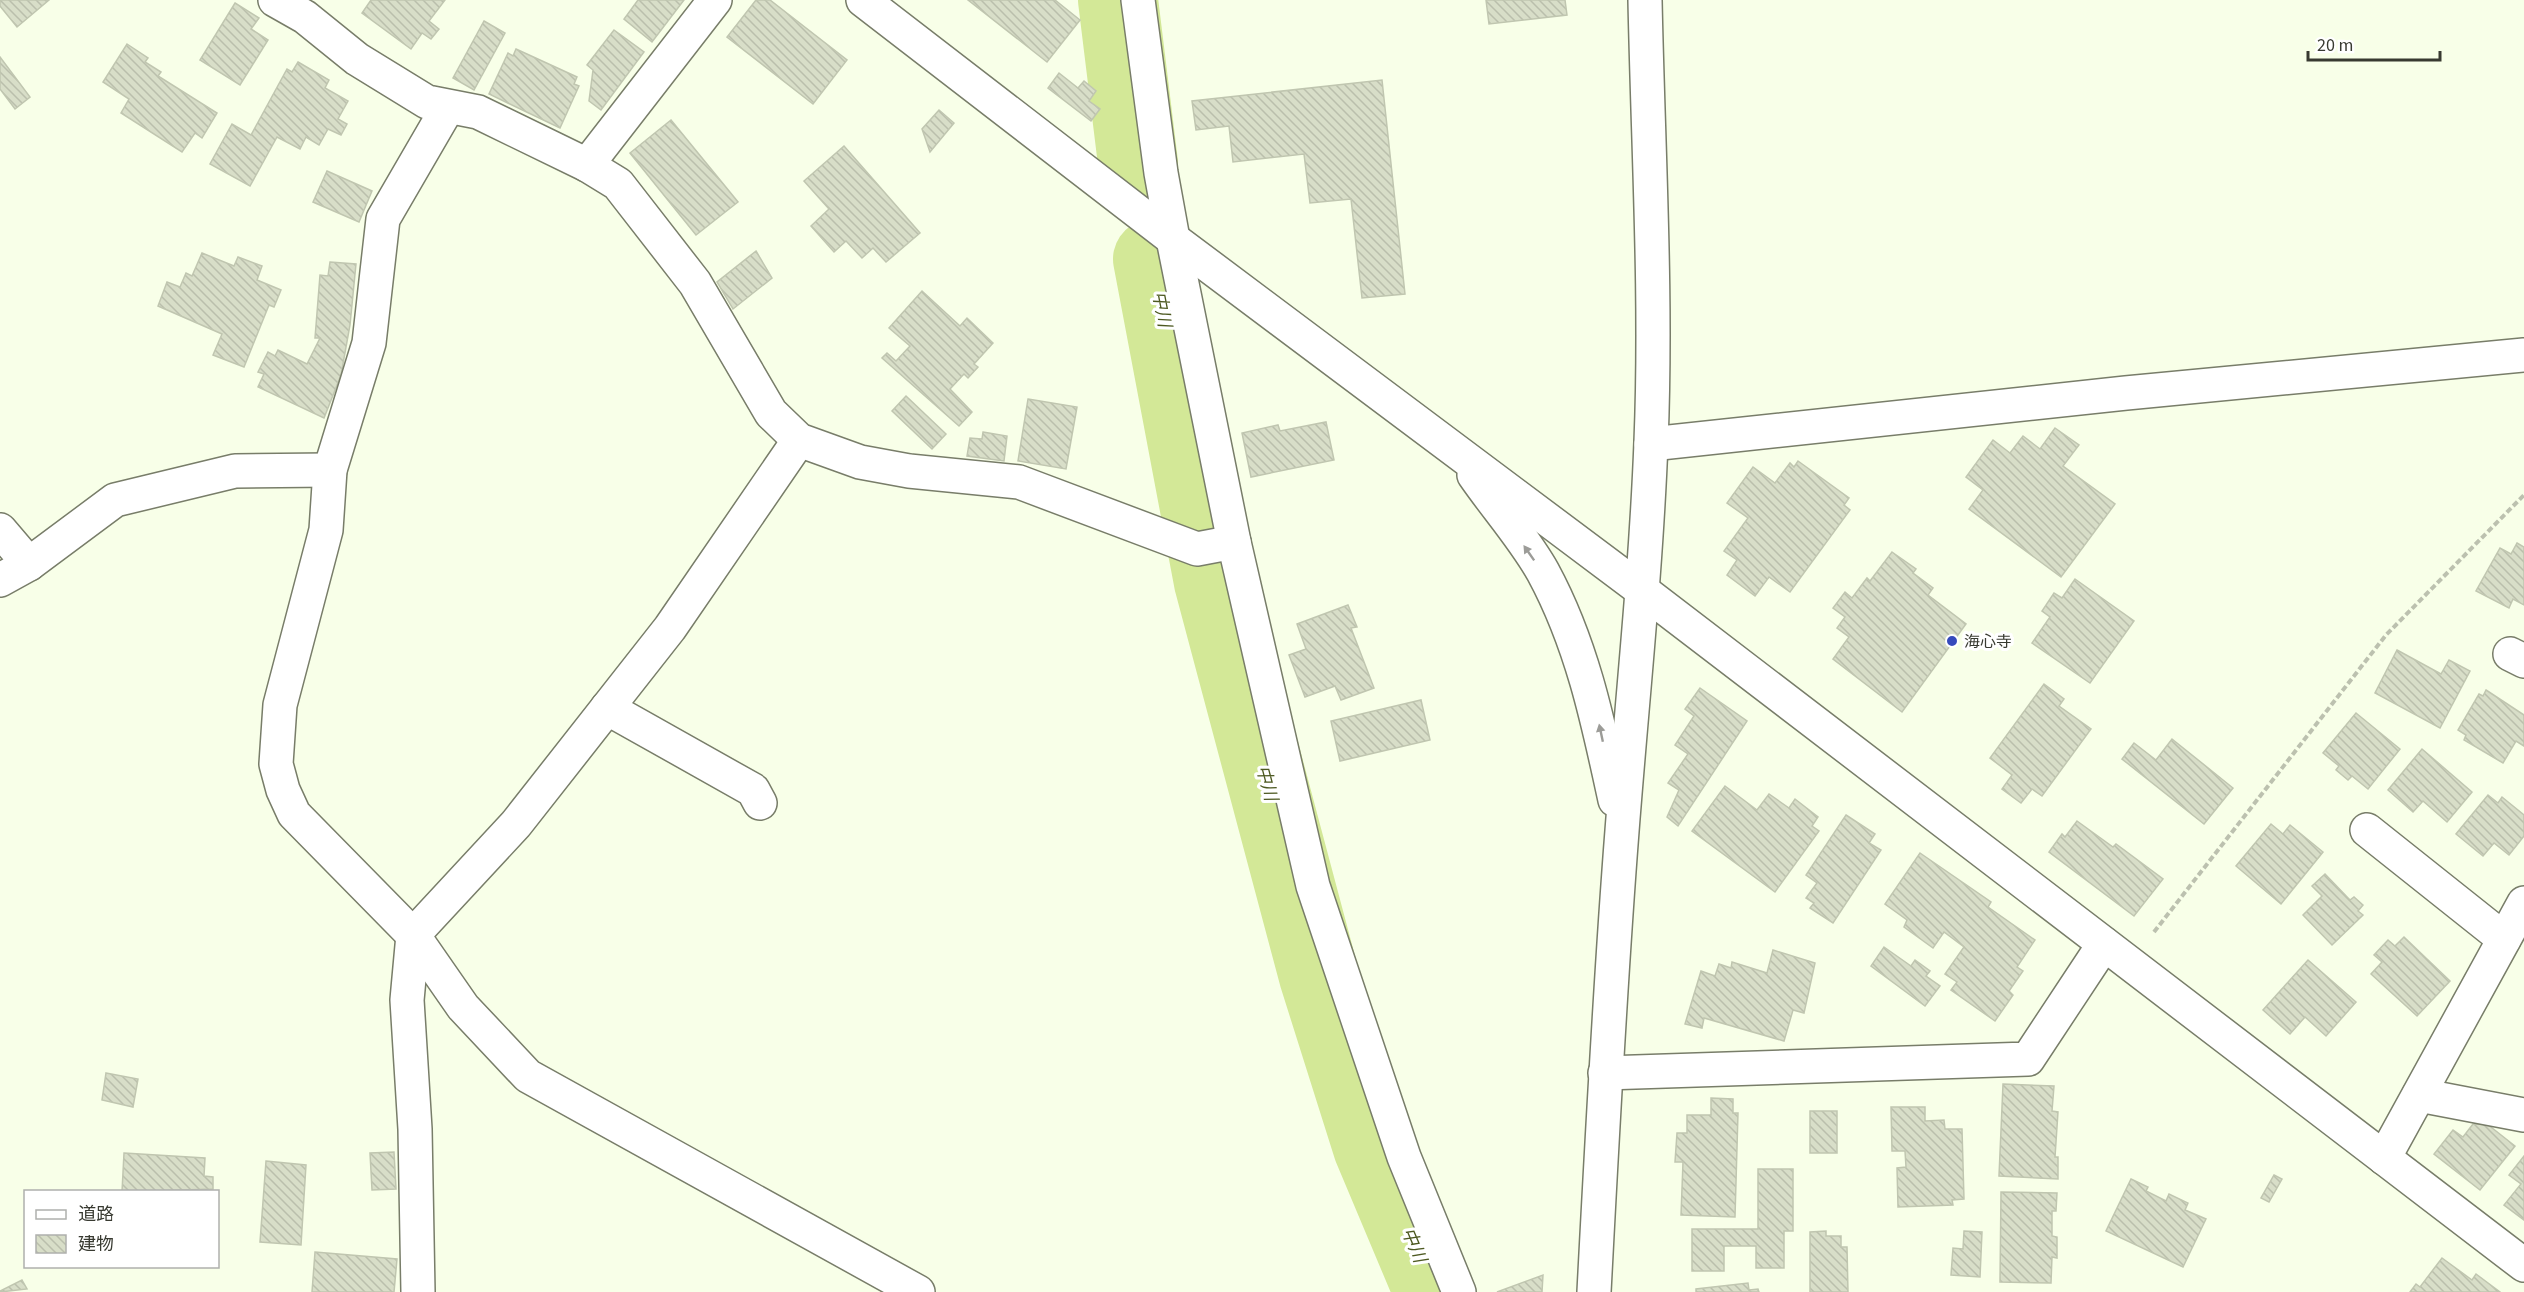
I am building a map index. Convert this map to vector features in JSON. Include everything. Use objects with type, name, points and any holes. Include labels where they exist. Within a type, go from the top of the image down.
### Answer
[{"type":"street","points":[[275,0],[305,17],[357,59],[428,102],[478,112],[587,165],[618,184],[695,283],[771,413],[799,440],[860,462],[909,471],[1019,482],[1217,545]]},
{"type":"street","points":[[587,165],[715,0]]},
{"type":"street","points":[[863,0],[1173,238],[1643,591],[2524,1265]]},
{"type":"street","points":[[1138,0],[1161,173],[1173,238],[1217,545],[1313,885],[1404,1157],[1459,1292]]},
{"type":"street","points":[[1594,1292],[1605,1073],[1622,831],[1643,591],[1651,444],[1654,360],[1645,0]]},
{"type":"street","points":[[448,107],[383,219],[369,343],[330,470],[326,530],[280,705],[276,764],[283,790],[294,814],[413,935],[463,1007],[528,1076],[918,1292]]},
{"type":"street","points":[[1651,444],[2126,393],[2524,355]]},
{"type":"street","points":[[418,1292],[415,1129],[407,1000],[413,935],[516,824],[670,628],[799,440]]},
{"type":"street","points":[[1455,448],[1542,571],[1571,628],[1596,709],[1622,831]]},
{"type":"street","points":[[0,580],[29,564],[115,500],[235,471],[330,470]]},
{"type":"street","points":[[0,530],[29,564]]},
{"type":"street","points":[[607,708],[753,790],[759,803]]},
{"type":"street","points":[[2367,830],[2504,939]]},
{"type":"street","points":[[2384,1158],[2524,903]]},
{"type":"street","points":[[1605,1073],[2028,1059],[2117,953]]},
{"type":"street","points":[[2419,1095],[2524,1115]]},
{"type":"path","points":[[2117,953],[2386,634],[2524,495]]},
{"type":"building","points":[[0,0],[49,0],[17,27],[0,6]]},
{"type":"building","points":[[371,0],[445,0],[429,21],[439,29],[431,39],[422,33],[411,49],[362,13]]},
{"type":"building","points":[[638,0],[684,0],[652,42],[624,19]]},
{"type":"building","points":[[756,0],[770,0],[847,60],[813,104],[727,37]]},
{"type":"building","points":[[968,0],[1055,0],[1080,20],[1047,62]]},
{"type":"building","points":[[1486,0],[1565,0],[1567,15],[1489,24]]},
{"type":"building","points":[[235,3],[259,18],[251,29],[268,40],[240,85],[200,60]]},
{"type":"building","points":[[484,21],[505,33],[474,90],[453,78]]},
{"type":"building","points":[[614,30],[644,52],[601,110],[589,101],[593,70],[587,65]]},
{"type":"building","points":[[127,44],[148,58],[145,62],[161,72],[158,76],[217,113],[202,138],[195,133],[182,152],[121,113],[129,99],[103,82]]},
{"type":"building","points":[[516,49],[577,77],[574,84],[579,86],[560,128],[489,94],[508,53],[513,56]]},
{"type":"building","points":[[0,57],[30,97],[15,109],[0,89]]},
{"type":"building","points":[[298,62],[329,80],[325,88],[348,101],[338,119],[347,124],[341,135],[328,129],[319,145],[306,137],[300,149],[277,137],[250,186],[210,164],[232,124],[251,135],[287,69],[292,72]]},
{"type":"building","points":[[1059,73],[1078,88],[1084,81],[1096,91],[1089,101],[1100,109],[1091,121],[1048,88]]},
{"type":"building","points":[[1382,80],[1405,294],[1362,298],[1351,199],[1310,203],[1304,154],[1233,162],[1229,126],[1196,130],[1192,101]]},
{"type":"building","points":[[939,110],[954,123],[930,152],[922,129]]},
{"type":"building","points":[[671,120],[738,202],[696,235],[630,153]]},
{"type":"building","points":[[844,146],[920,233],[886,262],[873,248],[862,258],[846,241],[834,252],[811,226],[829,209],[804,181]]},
{"type":"building","points":[[327,171],[372,191],[359,222],[313,202]]},
{"type":"building","points":[[756,251],[772,278],[733,309],[717,282]]},
{"type":"building","points":[[202,253],[234,266],[238,257],[262,266],[257,280],[281,290],[274,307],[269,305],[244,367],[213,355],[222,334],[158,306],[167,282],[180,287],[186,273],[192,276]]},
{"type":"building","points":[[330,262],[356,264],[350,325],[341,375],[324,418],[258,387],[264,374],[258,372],[268,352],[275,356],[278,350],[307,364],[320,338],[315,338],[320,275],[328,276]]},
{"type":"building","points":[[922,291],[960,326],[967,318],[993,343],[974,364],[978,367],[968,378],[964,374],[950,389],[972,412],[959,426],[882,358],[887,353],[896,361],[910,346],[889,328]]},
{"type":"building","points":[[906,396],[946,434],[932,449],[892,411]]},
{"type":"building","points":[[1028,399],[1077,407],[1066,469],[1018,461]]},
{"type":"building","points":[[1326,422],[1334,460],[1251,477],[1242,433],[1278,425],[1280,431]]},
{"type":"building","points":[[2055,428],[2079,445],[2063,466],[2115,504],[2061,577],[1969,509],[1983,490],[1966,477],[1993,440],[2010,453],[2023,436],[2040,449]]},
{"type":"building","points":[[983,432],[1007,436],[1004,461],[967,456],[970,438],[982,439]]},
{"type":"building","points":[[1798,461],[1849,498],[1844,505],[1850,510],[1790,592],[1769,577],[1755,596],[1727,575],[1737,560],[1724,551],[1748,518],[1727,503],[1753,467],[1775,483],[1790,463],[1794,467]]},
{"type":"building","points":[[2517,543],[2524,547],[2524,605],[2513,599],[2509,608],[2476,591],[2500,548],[2511,554]]},
{"type":"building","points":[[1892,552],[1916,569],[1913,573],[1933,588],[1928,595],[1966,624],[1902,712],[1833,659],[1849,637],[1837,628],[1845,617],[1833,608],[1845,592],[1852,598],[1867,578],[1870,581]]},
{"type":"building","points":[[2075,579],[2134,621],[2090,683],[2032,643],[2050,617],[2042,611],[2054,593],[2062,598]]},
{"type":"building","points":[[1348,605],[1357,627],[1351,628],[1374,688],[1341,700],[1335,686],[1305,697],[1289,655],[1306,649],[1297,624]]},
{"type":"building","points":[[2397,650],[2441,674],[2449,660],[2470,671],[2440,728],[2375,693]]},
{"type":"building","points":[[2044,684],[2064,699],[2059,706],[2091,729],[2042,796],[2032,789],[2021,803],[2002,789],[2012,775],[1990,758]]},
{"type":"building","points":[[1700,688],[1747,721],[1678,826],[1667,817],[1679,790],[1668,783],[1688,754],[1675,745],[1694,716],[1685,709]]},
{"type":"building","points":[[2486,690],[2524,715],[2524,746],[2516,741],[2503,763],[2464,740],[2466,735],[2458,730],[2479,694],[2483,696]]},
{"type":"building","points":[[1421,700],[1430,740],[1340,761],[1331,721]]},
{"type":"building","points":[[2356,713],[2400,749],[2368,789],[2352,776],[2348,780],[2336,770],[2339,766],[2323,753]]},
{"type":"building","points":[[2172,739],[2233,788],[2204,824],[2122,759],[2134,743],[2156,760]]},
{"type":"building","points":[[2422,749],[2472,792],[2447,822],[2423,801],[2413,812],[2388,790]]},
{"type":"building","points":[[1725,786],[1757,810],[1769,794],[1789,808],[1795,799],[1818,817],[1812,826],[1819,831],[1775,892],[1692,831]]},
{"type":"building","points":[[2488,795],[2498,803],[2502,797],[2524,815],[2524,836],[2509,855],[2494,843],[2483,856],[2456,834]]},
{"type":"building","points":[[1846,815],[1875,834],[1869,843],[1881,850],[1833,923],[1810,908],[1814,903],[1806,898],[1817,883],[1806,875]]},
{"type":"building","points":[[2077,821],[2113,847],[2116,844],[2163,879],[2134,916],[2049,852],[2062,834],[2065,837]]},
{"type":"building","points":[[2271,824],[2283,834],[2290,825],[2323,852],[2281,904],[2236,866]]},
{"type":"building","points":[[1920,853],[1991,902],[1988,907],[2035,940],[2017,967],[2023,971],[2009,991],[2013,995],[1995,1021],[1951,990],[1957,982],[1945,974],[1964,947],[1944,932],[1933,948],[1904,927],[1907,920],[1885,904]]},
{"type":"building","points":[[2325,874],[2350,900],[2354,897],[2363,905],[2358,911],[2363,915],[2332,945],[2303,915],[2322,896],[2312,886]]},
{"type":"building","points":[[2404,937],[2450,981],[2417,1016],[2371,974],[2382,962],[2374,955],[2388,940],[2395,946]]},
{"type":"building","points":[[1884,947],[1911,966],[1915,960],[1930,971],[1926,976],[1940,986],[1925,1006],[1871,966]]},
{"type":"building","points":[[1773,950],[1815,963],[1804,1013],[1793,1010],[1784,1041],[1704,1018],[1702,1028],[1685,1024],[1701,971],[1715,976],[1719,964],[1731,968],[1732,962],[1767,973]]},
{"type":"building","points":[[2308,960],[2356,1002],[2326,1036],[2305,1017],[2290,1034],[2263,1010]]},
{"type":"building","points":[[106,1073],[138,1079],[133,1107],[102,1100]]},
{"type":"building","points":[[2003,1084],[2054,1086],[2052,1111],[2058,1112],[2055,1157],[2058,1157],[2058,1179],[1999,1176]]},
{"type":"building","points":[[1711,1098],[1733,1099],[1733,1113],[1738,1113],[1735,1217],[1681,1215],[1683,1162],[1675,1162],[1677,1133],[1687,1133],[1687,1115],[1711,1115]]},
{"type":"building","points":[[1891,1107],[1925,1107],[1925,1121],[1944,1120],[1945,1129],[1962,1129],[1964,1199],[1952,1200],[1953,1205],[1898,1207],[1897,1168],[1906,1167],[1905,1151],[1892,1151]]},
{"type":"building","points":[[1810,1111],[1837,1111],[1837,1153],[1810,1153]]},
{"type":"building","points":[[2473,1124],[2487,1124],[2515,1146],[2480,1190],[2434,1154],[2453,1130],[2463,1137]]},
{"type":"building","points":[[394,1152],[396,1189],[372,1190],[370,1153]]},
{"type":"building","points":[[124,1153],[205,1158],[204,1176],[213,1177],[213,1189],[122,1190]]},
{"type":"building","points":[[2524,1156],[2524,1220],[2504,1205],[2521,1184],[2509,1175]]},
{"type":"building","points":[[266,1161],[306,1165],[301,1245],[260,1242]]},
{"type":"building","points":[[1758,1169],[1793,1169],[1793,1231],[1784,1231],[1784,1268],[1756,1268],[1756,1246],[1724,1246],[1724,1271],[1692,1271],[1692,1229],[1758,1229]]},
{"type":"building","points":[[2274,1175],[2282,1179],[2269,1202],[2261,1198]]},
{"type":"building","points":[[2131,1179],[2148,1187],[2146,1191],[2166,1201],[2169,1194],[2188,1203],[2185,1210],[2206,1219],[2183,1267],[2106,1231]]},
{"type":"building","points":[[2001,1192],[2057,1193],[2056,1211],[2052,1211],[2052,1236],[2057,1237],[2057,1258],[2052,1257],[2051,1283],[2000,1282]]},
{"type":"building","points":[[1826,1231],[1826,1236],[1841,1236],[1841,1247],[1847,1247],[1848,1292],[1810,1292],[1810,1232]]},
{"type":"building","points":[[1964,1231],[1982,1232],[1980,1277],[1951,1275],[1953,1248],[1963,1249]]},
{"type":"building","points":[[315,1252],[397,1259],[394,1292],[312,1292]]},
{"type":"building","points":[[2442,1258],[2472,1280],[2476,1274],[2500,1292],[2410,1292],[2416,1284],[2420,1287]]},
{"type":"building","points":[[1543,1275],[1542,1292],[1497,1292]]},
{"type":"building","points":[[22,1280],[27,1289],[0,1292],[0,1291]]},
{"type":"building","points":[[1748,1283],[1749,1290],[1758,1289],[1759,1292],[1696,1292],[1696,1289]]},
{"type":"waterway","name":"中川","points":[[1118,0],[1138,163]]},
{"type":"waterway","name":"中川","points":[[1153,259],[1214,582],[1319,976],[1373,1147],[1434,1292]]},
{"type":"place","name":"海心寺","points":[[1952,641]]}]
